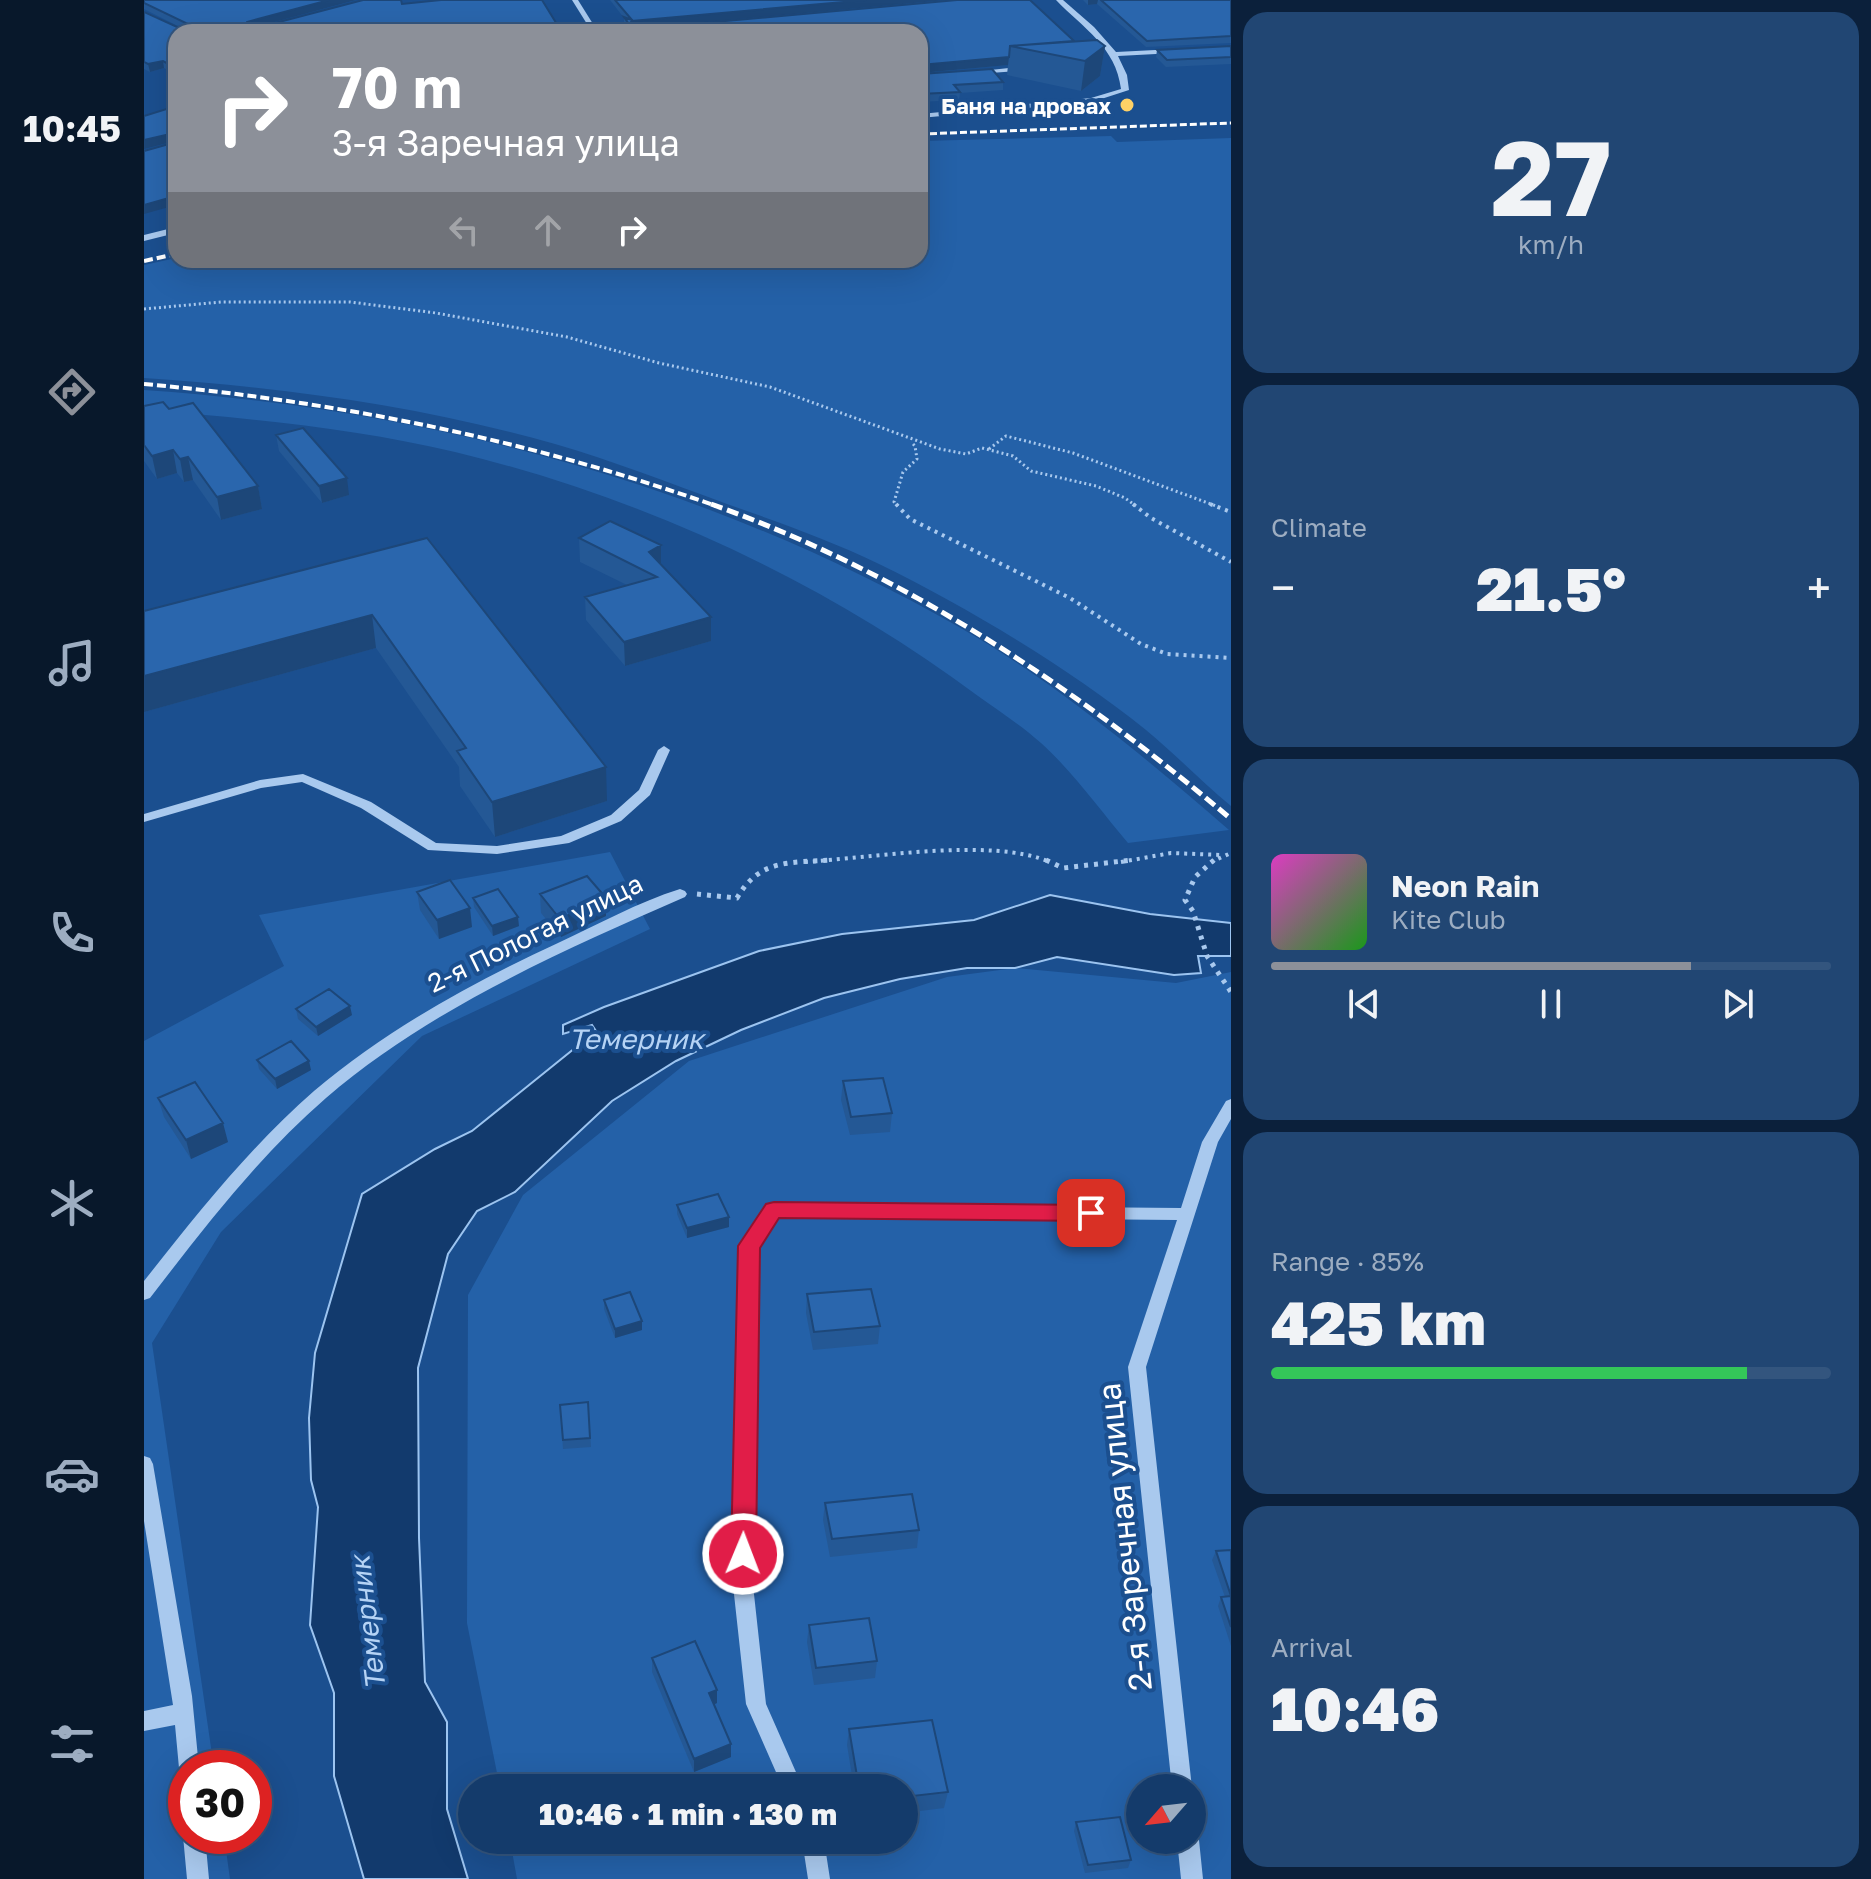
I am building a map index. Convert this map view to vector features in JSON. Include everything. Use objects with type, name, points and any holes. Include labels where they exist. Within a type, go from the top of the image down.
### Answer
[{"type":"street","points":[[575,0],[590,24]]},
{"type":"street","points":[[928,115],[1092,100],[1125,90],[1118,57],[1059,0]]},
{"type":"street","points":[[1105,62],[1118,57],[1189,50]]},
{"type":"street","points":[[966,73],[1043,67]]},
{"type":"street","points":[[144,237],[168,232]]},
{"type":"street","points":[[144,818],[260,784],[303,778],[366,805],[433,847],[497,850],[564,840],[616,818],[645,792],[664,750]]},
{"type":"street","name":"2-я Пологая улица","points":[[144,1293],[220,1196],[321,1094],[435,1011],[537,957],[680,894]]},
{"type":"street","name":"2-я Заречная улица","points":[[1181,1774],[1137,1367],[1210,1142],[1231,1105]]},
{"type":"street","points":[[787,1774],[756,1704],[743,1585],[749,1246],[774,1210],[1187,1214]]},
{"type":"street","points":[[145,1470],[187,1750]]},
{"type":"street","points":[[144,1721],[184,1713]]},
{"type":"street","points":[[196,1854],[198,1879]]},
{"type":"street","points":[[815,1854],[819,1879]]},
{"type":"street","points":[[1189,1854],[1192,1879]]},
{"type":"path","points":[[144,309],[221,302],[350,302],[436,313],[567,337],[659,363],[770,387],[908,439],[966,454],[982,448],[1013,456],[1031,471],[1096,486],[1125,498],[1151,518],[1231,562]]},
{"type":"path","points":[[988,449],[1006,436],[1073,453],[1231,512]]},
{"type":"path","points":[[908,439],[915,446],[917,459],[903,472],[894,502],[910,519],[1070,598],[1141,644],[1167,654],[1231,658]]},
{"type":"path","points":[[680,894],[716,894],[737,898],[747,881],[760,868],[782,864],[976,850],[1031,854],[1063,868],[1118,863],[1171,853],[1231,853]]},
{"type":"path","points":[[1222,855],[1186,887],[1185,900],[1193,911],[1207,956],[1231,992]]},
{"type":"shaded area","points":[[1111,136],[1117,142],[1231,138],[1231,806],[1146,730],[1051,662],[947,599],[823,539],[620,465],[505,431],[351,400],[144,378],[144,265],[168,260],[168,268],[928,268],[928,141]]},
{"type":"shaded area","points":[[144,390],[252,400],[358,415],[462,436],[565,462],[666,494],[766,532],[863,576],[959,627],[1030,671],[1098,722],[1229,830],[1128,843],[1041,743],[919,654],[794,580],[662,519],[525,471],[417,444],[301,425],[144,410]]},
{"type":"shaded area","points":[[610,852],[650,929],[422,1036],[221,1232],[152,1343],[211,1750],[168,1750],[168,1854],[227,1854],[230,1879],[144,1879],[144,1041],[284,966],[259,915]]},
{"type":"shaded area","points":[[1015,968],[1176,983],[1231,972],[1231,1879],[517,1879],[513,1854],[918,1854],[918,1774],[497,1774],[467,1623],[468,1295],[523,1195],[689,1061],[947,977]]},
{"type":"water","name":"Темерник","points":[[1050,895],[1150,914],[1231,923],[1231,956],[1198,956],[1201,973],[1174,975],[1057,957],[1015,968],[967,968],[900,979],[824,998],[741,1030],[676,1061],[612,1101],[515,1192],[477,1211],[448,1254],[418,1368],[419,1538],[425,1682],[447,1722],[447,1809],[468,1879],[364,1879],[334,1776],[334,1693],[310,1625],[318,1507],[311,1480],[309,1418],[315,1353],[362,1194],[435,1149],[472,1131],[596,1031],[592,1025],[563,1034],[563,1025],[759,951],[842,934],[974,920]]},
{"type":"building","points":[[144,0],[329,0],[247,24],[188,24],[144,3]]},
{"type":"building","points":[[363,0],[401,0],[402,4],[441,0],[542,0],[557,24],[271,24]]},
{"type":"building","points":[[615,0],[866,0],[632,21],[629,24],[624,17],[632,20]]},
{"type":"building","points":[[957,0],[1030,0],[1074,41],[1010,46],[1009,57],[928,64],[928,24],[692,24]]},
{"type":"building","points":[[1101,0],[1231,0],[1231,36],[1147,41]]},
{"type":"building","points":[[144,12],[170,24],[168,64],[144,62]]},
{"type":"building","points":[[1097,40],[1105,46],[1085,61],[1010,46]]},
{"type":"building","points":[[1231,46],[1231,57],[1167,60],[1157,50]]},
{"type":"building","points":[[992,69],[1003,82],[954,85],[960,92],[928,94],[928,74]]},
{"type":"building","points":[[168,108],[168,134],[144,140],[144,116]]},
{"type":"building","points":[[168,144],[168,198],[144,205],[144,151]]},
{"type":"building","points":[[163,402],[169,409],[193,403],[258,486],[217,497],[188,457],[180,459],[173,450],[152,456],[144,445],[144,406]]},
{"type":"building","points":[[303,428],[347,478],[319,486],[276,435]]},
{"type":"building","points":[[610,521],[661,545],[649,552],[711,617],[624,642],[585,597],[657,577],[579,538]]},
{"type":"building","points":[[427,538],[606,767],[492,802],[457,751],[466,748],[372,615],[144,676],[144,611]]},
{"type":"building","points":[[587,876],[606,898],[560,919],[540,894]]},
{"type":"building","points":[[450,880],[470,908],[437,920],[417,892]]},
{"type":"building","points":[[498,889],[518,917],[492,926],[473,898]]},
{"type":"building","points":[[329,989],[350,1006],[316,1027],[296,1009]]},
{"type":"building","points":[[291,1041],[309,1061],[275,1079],[257,1060]]},
{"type":"building","points":[[883,1078],[892,1113],[851,1117],[843,1081]]},
{"type":"building","points":[[195,1082],[223,1123],[186,1140],[158,1098]]},
{"type":"building","points":[[718,1194],[729,1217],[687,1228],[677,1205]]},
{"type":"building","points":[[871,1289],[880,1326],[814,1332],[807,1294]]},
{"type":"building","points":[[630,1292],[642,1321],[615,1329],[604,1300]]},
{"type":"building","points":[[588,1402],[590,1438],[563,1440],[560,1405]]},
{"type":"building","points":[[912,1494],[919,1530],[832,1539],[825,1503]]},
{"type":"building","points":[[1231,1550],[1231,1596],[1216,1551]]},
{"type":"building","points":[[1231,1596],[1231,1627],[1221,1597]]},
{"type":"building","points":[[869,1618],[877,1661],[816,1668],[809,1625]]},
{"type":"building","points":[[695,1641],[717,1690],[709,1693],[731,1744],[694,1759],[652,1658]]},
{"type":"building","points":[[932,1720],[948,1792],[918,1795],[918,1774],[857,1774],[849,1729]]},
{"type":"building","points":[[1120,1817],[1126,1854],[1129,1854],[1131,1860],[1088,1865],[1076,1822]]},
{"type":"railway","points":[[928,134],[1231,123]]},
{"type":"railway","points":[[144,261],[168,256]]},
{"type":"railway","points":[[144,384],[290,401],[434,427],[576,462],[716,506]]},
{"type":"railway","points":[[711,504],[852,564],[985,638],[1111,724],[1231,819]]},
{"type":"place","name":"Баня на дровах","points":[[1127,105]]},
{"type":"route","points":[[743,1554],[749,1246],[774,1210],[1091,1213]]}]
